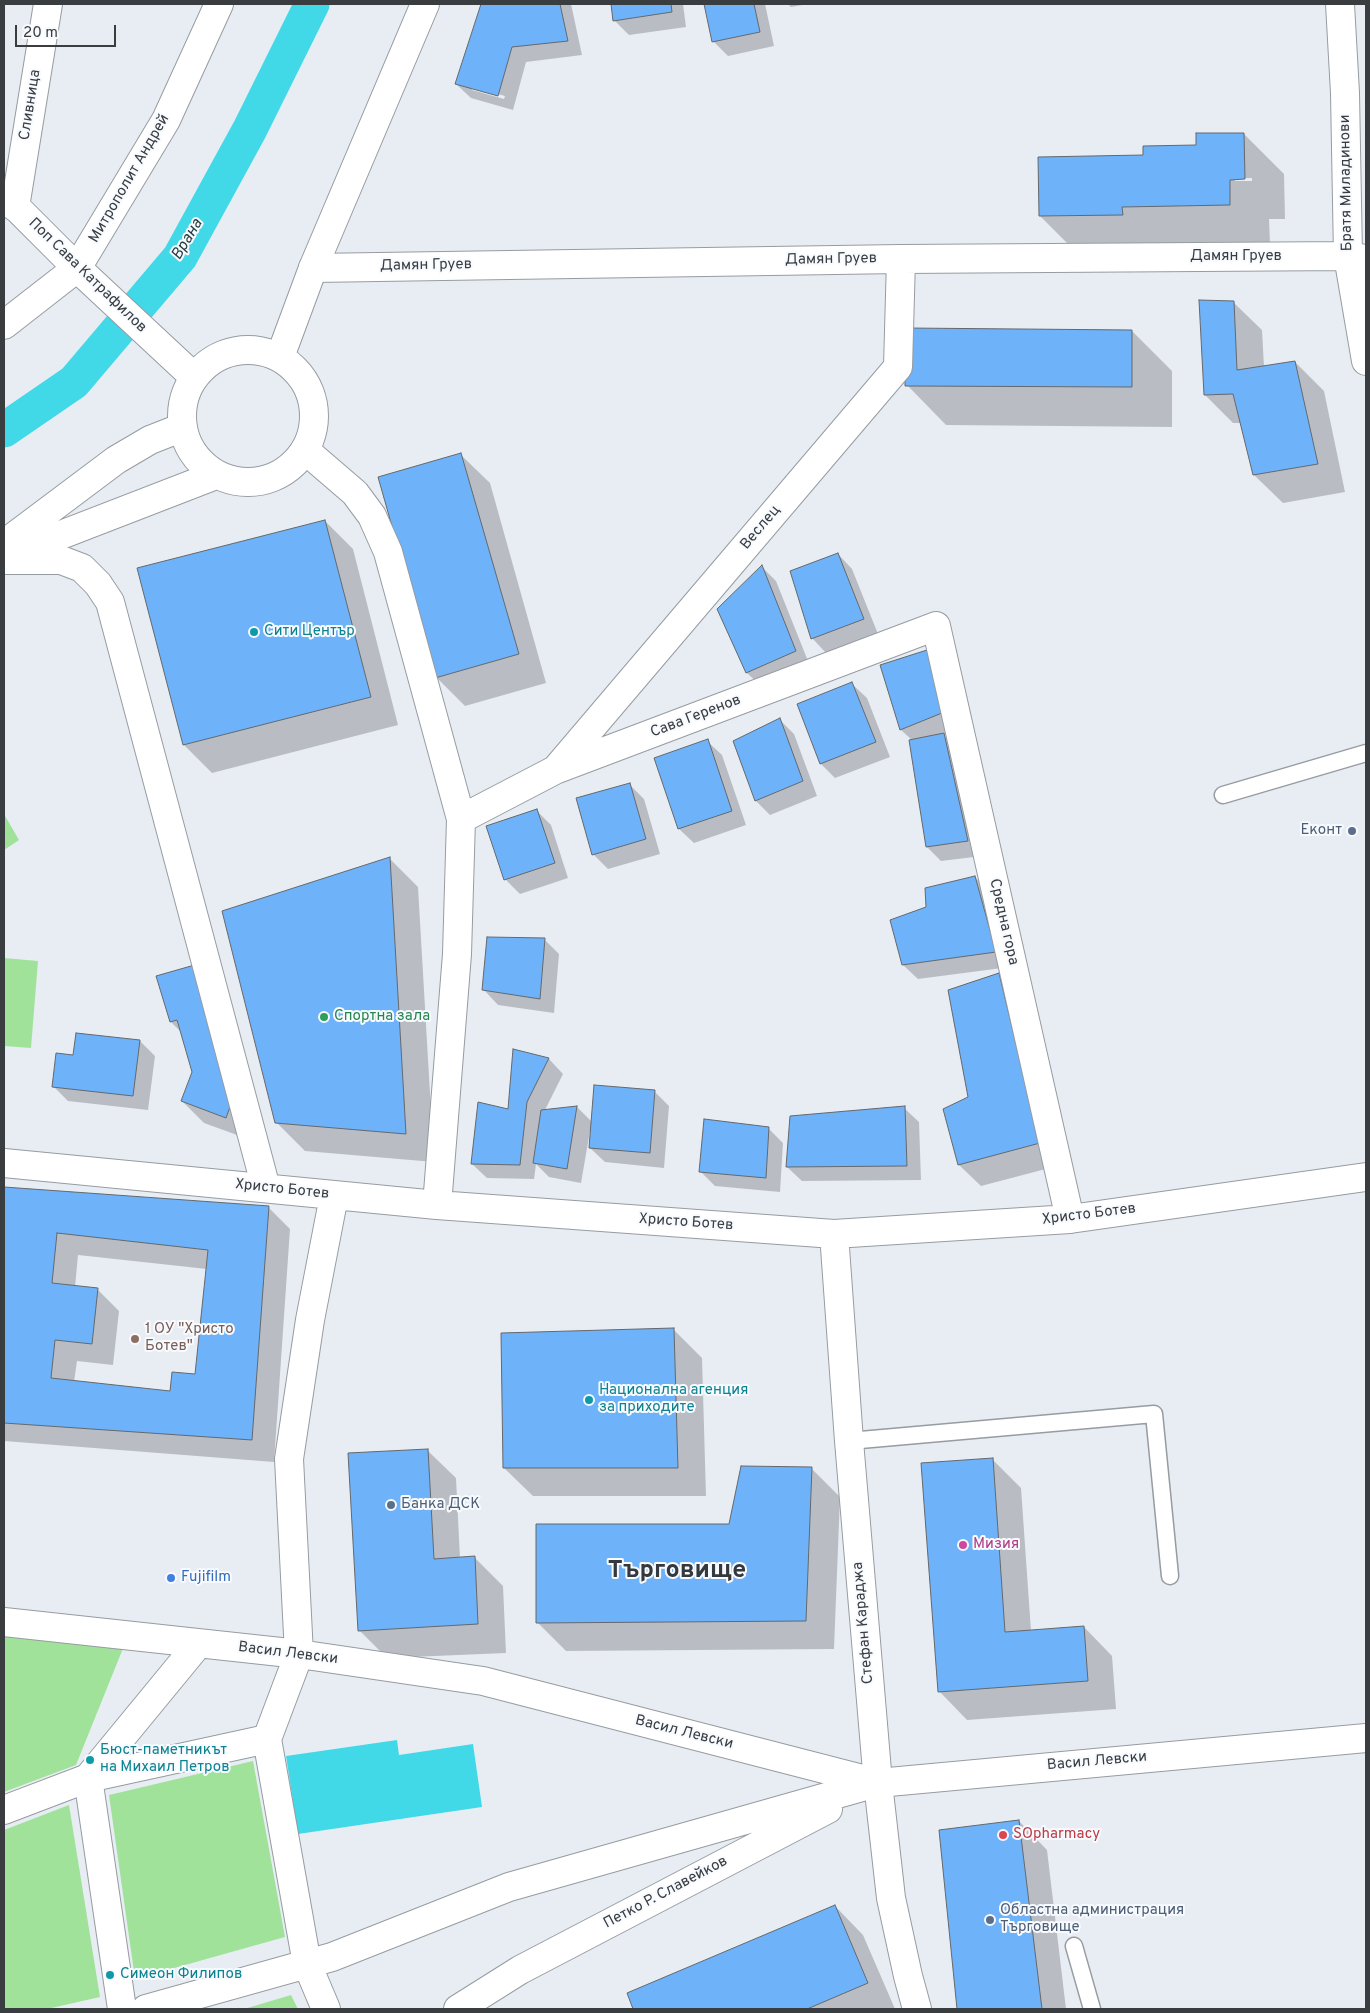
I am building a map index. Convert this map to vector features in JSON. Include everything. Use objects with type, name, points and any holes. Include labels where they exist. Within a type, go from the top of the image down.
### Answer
[{"type":"street","name":"Сливница","points":[[9,201],[48,4]]},
{"type":"street","name":"Митрополит Андрей","points":[[4,325],[85,275],[166,120],[219,4]]},
{"type":"street","points":[[280,357],[313,268],[425,4]]},
{"type":"street","name":"Братя Миладинови","points":[[1340,4],[1356,92],[1357,257],[1366,361]]},
{"type":"street","name":"Поп Сава Катрафилов","points":[[9,201],[194,377]]},
{"type":"street","name":"Дамян Груев","points":[[313,268],[901,259],[1357,257]]},
{"type":"street","name":"Веслец","points":[[555,770],[898,366],[901,259]]},
{"type":"street","points":[[242,350],[262,351],[280,357],[296,370],[308,388],[314,408],[313,430],[305,450],[293,466],[275,477],[256,482],[236,482],[216,474],[202,464],[191,449],[183,427],[182,413],[185,394],[194,377],[207,364],[224,354],[242,350]]},
{"type":"street","points":[[4,544],[116,460],[150,440],[183,427]]},
{"type":"street","points":[[305,450],[355,493],[372,516],[388,552],[461,819],[457,954],[437,1205]]},
{"type":"street","points":[[4,558],[216,474]]},
{"type":"street","points":[[4,558],[61,560],[82,568],[98,584],[110,602],[266,1188]]},
{"type":"street","name":"Сава Геренов","points":[[461,819],[555,770],[936,626]]},
{"type":"street","name":"Средна гора","points":[[936,626],[1070,1219]]},
{"type":"street","name":"Христо Ботев","points":[[4,1163],[437,1205],[834,1234],[1070,1219],[1366,1177]]},
{"type":"street","points":[[326,2009],[308,1964],[267,1739],[299,1654],[289,1459],[310,1320],[334,1196]]},
{"type":"street","name":"Стефан Караджа","points":[[834,1234],[848,1441],[878,1783],[891,1898],[917,2009]]},
{"type":"street","name":"Васил Левски","points":[[4,1622],[299,1654],[483,1681],[878,1783],[1366,1738]]},
{"type":"street","points":[[122,2009],[88,1778],[199,1643]]},
{"type":"street","points":[[4,1810],[88,1778],[267,1739]]},
{"type":"street","points":[[146,2009],[332,1957],[509,1887],[878,1783]]},
{"type":"street","name":"Петко Р. Славейков","points":[[458,2009],[520,1970],[878,1783]]},
{"type":"lane","points":[[1222,794],[1366,753]]},
{"type":"lane","points":[[848,1441],[1154,1414],[1170,1576]]},
{"type":"lane","points":[[1074,1946],[1092,2009]]},
{"type":"green space","points":[[4,814],[19,840],[4,850]]},
{"type":"green space","points":[[4,958],[38,961],[31,1048],[4,1046]]},
{"type":"green space","points":[[4,1628],[128,1636],[76,1765],[4,1792]]},
{"type":"green space","points":[[253,1761],[285,1937],[135,1979],[109,1795]]},
{"type":"green space","points":[[69,1805],[100,1997],[47,2009],[4,2009],[4,1830]]},
{"type":"green space","points":[[291,1995],[298,2009],[244,2009]]},
{"type":"water","points":[[397,1740],[399,1755],[473,1744],[482,1807],[298,1834],[286,1756]]},
{"type":"building","points":[[481,4],[560,4],[568,41],[512,47],[498,96],[455,84]]},
{"type":"building","points":[[611,4],[671,4],[672,12],[613,21]]},
{"type":"building","points":[[704,4],[754,4],[760,32],[712,42]]},
{"type":"building","points":[[1196,133],[1244,133],[1245,179],[1230,180],[1230,205],[1122,207],[1123,215],[1039,216],[1038,157],[1143,155],[1143,146],[1196,145]]},
{"type":"building","points":[[1199,300],[1234,301],[1237,370],[1295,361],[1318,464],[1253,475],[1233,394],[1204,395]]},
{"type":"building","points":[[905,328],[1132,330],[1132,387],[905,386]]},
{"type":"building","points":[[461,453],[519,654],[435,678],[378,477]]},
{"type":"building","name":"Сити Център","points":[[325,520],[371,697],[183,745],[137,568]]},
{"type":"building","points":[[838,553],[864,619],[811,639],[790,571]]},
{"type":"building","points":[[762,565],[796,651],[746,673],[717,609]]},
{"type":"building","points":[[927,650],[942,713],[900,730],[880,665]]},
{"type":"building","points":[[852,682],[876,742],[820,764],[797,704]]},
{"type":"building","points":[[780,718],[803,781],[755,801],[733,741]]},
{"type":"building","points":[[944,733],[968,841],[926,847],[909,740]]},
{"type":"building","points":[[708,739],[732,811],[678,829],[654,758]]},
{"type":"building","points":[[630,783],[646,839],[592,855],[576,798]]},
{"type":"building","points":[[537,809],[555,863],[504,880],[486,826]]},
{"type":"building","name":"Спортна зала","points":[[390,857],[406,1134],[275,1123],[222,911]]},
{"type":"building","points":[[975,876],[996,952],[902,965],[890,920],[926,907],[925,888]]},
{"type":"building","points":[[487,937],[545,938],[540,999],[482,990]]},
{"type":"building","points":[[198,964],[234,1096],[226,1118],[181,1101],[192,1072],[177,1020],[170,1022],[156,976]]},
{"type":"building","points":[[999,973],[1040,1143],[958,1165],[943,1109],[968,1097],[948,990]]},
{"type":"building","points":[[76,1033],[140,1040],[133,1096],[52,1087],[56,1053],[73,1055]]},
{"type":"building","points":[[513,1049],[549,1058],[527,1102],[520,1165],[471,1164],[478,1102],[508,1109]]},
{"type":"building","points":[[594,1085],[655,1090],[650,1153],[589,1148]]},
{"type":"building","points":[[577,1106],[567,1169],[533,1163],[541,1110]]},
{"type":"building","points":[[905,1106],[907,1166],[786,1167],[790,1116]]},
{"type":"building","points":[[704,1119],[769,1127],[766,1178],[699,1172]]},
{"type":"building","points":[[4,1187],[269,1206],[252,1440],[4,1423]],"holes":[[[57,1233],[208,1250],[195,1374],[172,1372],[170,1391],[51,1378],[55,1340],[92,1344],[98,1288],[52,1283]]]},
{"type":"building","name":"Национална агенция за приходите","points":[[674,1328],[678,1468],[503,1468],[501,1333]]},
{"type":"building","name":"Банка ДСК","points":[[428,1449],[434,1559],[475,1556],[478,1624],[358,1631],[348,1453]]},
{"type":"building","name":"Мизия","points":[[993,1458],[1005,1632],[1084,1626],[1088,1681],[938,1692],[921,1463]]},
{"type":"building","points":[[741,1466],[812,1467],[806,1621],[536,1623],[536,1524],[729,1524]]},
{"type":"building","name":"Областна администрация Търговище","points":[[1019,1820],[1042,2009],[957,2009],[939,1830]]},
{"type":"building","points":[[835,1905],[868,1983],[807,2009],[633,2009],[627,1993]]},
{"type":"waterway","name":"Врана","points":[[4,430],[74,382],[180,257],[250,129],[312,4]]},
{"type":"place","name":"Сити Център","points":[[254,632]]},
{"type":"place","name":"Еконт","points":[[1352,831]]},
{"type":"place","name":"Спортна зала","points":[[324,1017]]},
{"type":"place","name":"1 ОУ \"Христо Ботев\"","points":[[135,1339]]},
{"type":"place","name":"Национална агенция за приходите","points":[[589,1400]]},
{"type":"place","name":"Банка ДСК","points":[[391,1505]]},
{"type":"place","name":"Мизия","points":[[963,1545]]},
{"type":"place","name":"Fujifilm","points":[[171,1578]]},
{"type":"place","name":"Бюст-паметникът на Михаил Петров","points":[[90,1760]]},
{"type":"place","name":"SOpharmacy","points":[[1003,1835]]},
{"type":"place","name":"Областна администрация Търговище","points":[[990,1920]]},
{"type":"place","name":"Симеон Филипов","points":[[110,1975]]},
{"type":"district","name":"Търговище","points":[[677,1572]]}]
